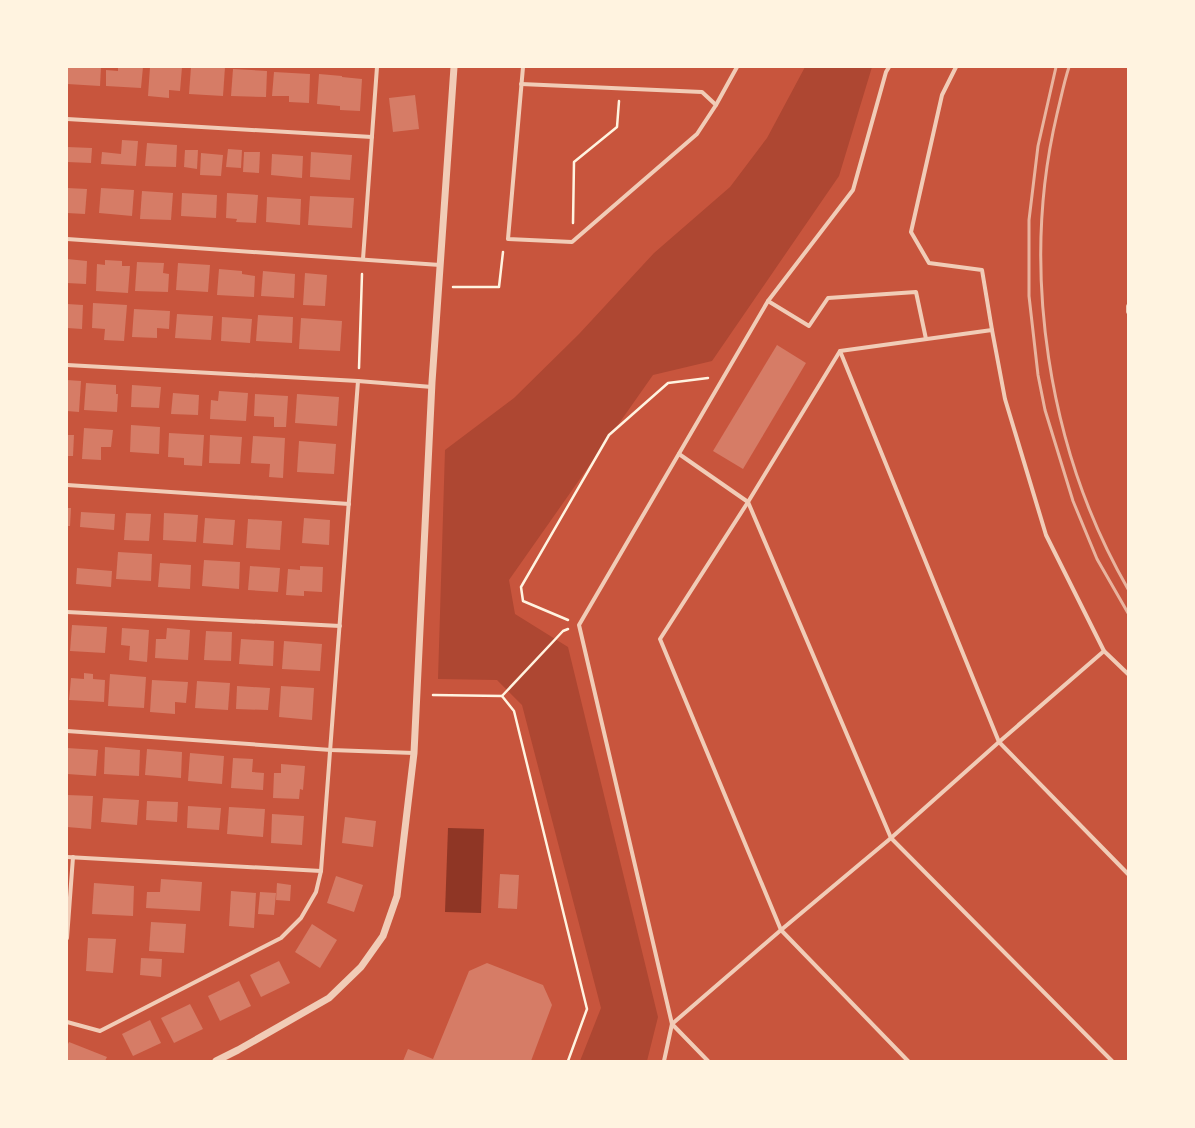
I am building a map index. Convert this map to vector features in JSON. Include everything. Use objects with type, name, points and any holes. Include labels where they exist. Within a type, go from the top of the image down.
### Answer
[{"type":"street","points":[[363,259],[377,67]]},
{"type":"street","points":[[216,1061],[329,998],[361,968],[383,936],[396,896],[414,753],[432,387],[454,67]]},
{"type":"street","points":[[523,67],[508,240],[572,242],[697,134],[716,105],[737,67]]},
{"type":"street","points":[[664,1061],[672,1024],[579,625],[768,301],[853,190],[886,72],[889,67]]},
{"type":"street","points":[[956,67],[942,95],[910,232],[929,263],[982,270],[1005,399],[1046,535],[1104,651],[1128,674]]},
{"type":"street","points":[[521,84],[702,92],[716,105]]},
{"type":"street","points":[[67,119],[372,137]]},
{"type":"street","points":[[67,239],[440,265]]},
{"type":"street","points":[[768,301],[809,326],[828,298],[916,292],[926,339]]},
{"type":"street","points":[[1128,306],[1128,311]]},
{"type":"street","points":[[840,351],[992,330]]},
{"type":"street","points":[[840,351],[748,502],[660,639],[781,930],[908,1061]]},
{"type":"street","points":[[840,351],[999,742],[1128,874]]},
{"type":"street","points":[[67,365],[358,381],[432,387]]},
{"type":"street","points":[[67,1022],[100,1031],[281,938],[301,918],[316,892],[322,871],[358,381]]},
{"type":"street","points":[[679,454],[748,502],[891,838],[1112,1061]]},
{"type":"street","points":[[67,485],[349,504]]},
{"type":"street","points":[[67,612],[340,626]]},
{"type":"street","points":[[672,1024],[891,838],[1104,651]]},
{"type":"street","points":[[67,731],[331,750],[414,753]]},
{"type":"street","points":[[67,857],[322,871]]},
{"type":"street","points":[[67,938],[73,857]]},
{"type":"street","points":[[672,1024],[708,1061]]},
{"type":"path","points":[[572,242],[574,162],[618,127],[620,88]]},
{"type":"path","points":[[439,287],[499,287],[503,251],[508,240]]},
{"type":"path","points":[[358,381],[363,259]]},
{"type":"path","points":[[579,625],[523,601],[521,587],[609,435],[668,383],[725,375]]},
{"type":"path","points":[[502,696],[563,631],[579,625]]},
{"type":"path","points":[[433,694],[502,696],[514,710],[587,1009],[568,1061]]},
{"type":"shaded area","points":[[805,67],[872,67],[839,176],[712,361],[653,375],[509,580],[515,614],[568,647],[658,1017],[647,1061],[580,1061],[601,1008],[522,705],[497,680],[438,679],[445,450],[514,398],[579,334],[654,253],[730,187],[767,138]]},
{"type":"shaded area","points":[[448,828],[484,829],[481,913],[445,912]]},
{"type":"building","points":[[67,67],[101,67],[100,86],[67,84]]},
{"type":"building","points":[[118,67],[143,67],[141,88],[106,86],[106,70],[118,71]]},
{"type":"building","points":[[150,67],[182,67],[180,91],[169,90],[169,98],[148,96]]},
{"type":"building","points":[[191,67],[225,67],[223,96],[189,94]]},
{"type":"building","points":[[233,69],[267,71],[266,97],[231,96]]},
{"type":"building","points":[[274,72],[310,74],[309,103],[289,102],[289,96],[272,96]]},
{"type":"building","points":[[319,74],[362,79],[360,111],[340,110],[340,106],[317,104]]},
{"type":"building","points":[[415,95],[419,129],[393,132],[389,98]]},
{"type":"building","points":[[122,140],[138,141],[136,166],[101,164],[102,152],[121,154]]},
{"type":"building","points":[[147,143],[177,145],[176,167],[145,166]]},
{"type":"building","points":[[67,147],[92,148],[91,163],[67,162]]},
{"type":"building","points":[[228,149],[242,150],[241,168],[226,167]]},
{"type":"building","points":[[185,150],[198,150],[197,169],[184,167]]},
{"type":"building","points":[[244,152],[260,152],[259,173],[243,172]]},
{"type":"building","points":[[311,152],[352,155],[350,180],[310,177]]},
{"type":"building","points":[[201,153],[223,155],[221,176],[200,175]]},
{"type":"building","points":[[272,154],[303,156],[302,178],[271,175]]},
{"type":"building","points":[[67,188],[87,189],[85,214],[67,213]]},
{"type":"building","points":[[101,188],[134,190],[132,216],[99,213]]},
{"type":"building","points":[[142,191],[173,193],[171,220],[140,219]]},
{"type":"building","points":[[182,193],[217,195],[216,218],[181,216]]},
{"type":"building","points":[[227,193],[258,195],[256,223],[236,222],[237,219],[226,218]]},
{"type":"building","points":[[310,196],[354,198],[352,228],[308,225]]},
{"type":"building","points":[[267,197],[301,199],[300,225],[266,222]]},
{"type":"building","points":[[67,259],[87,261],[86,284],[67,283]]},
{"type":"building","points":[[105,260],[122,261],[122,266],[130,266],[128,293],[96,291],[97,264],[105,265]]},
{"type":"building","points":[[137,262],[164,263],[163,273],[169,274],[168,292],[135,291]]},
{"type":"building","points":[[178,263],[210,265],[208,292],[176,290]]},
{"type":"building","points":[[219,269],[242,271],[242,274],[255,276],[254,297],[217,295]]},
{"type":"building","points":[[263,271],[295,274],[294,298],[261,296]]},
{"type":"building","points":[[305,273],[327,275],[325,306],[303,305]]},
{"type":"building","points":[[93,303],[127,305],[124,341],[104,340],[105,329],[92,328]]},
{"type":"building","points":[[67,304],[83,305],[82,329],[67,328]]},
{"type":"building","points":[[134,309],[170,311],[169,329],[157,328],[157,338],[132,337]]},
{"type":"building","points":[[177,314],[213,316],[211,340],[175,338]]},
{"type":"building","points":[[258,315],[293,317],[292,343],[256,341]]},
{"type":"building","points":[[222,317],[252,319],[250,343],[221,341]]},
{"type":"building","points":[[301,318],[342,321],[340,351],[299,349]]},
{"type":"building","points":[[777,345],[806,363],[743,469],[713,451]]},
{"type":"building","points":[[67,380],[81,381],[79,412],[67,411]]},
{"type":"building","points":[[86,383],[116,385],[116,394],[118,394],[117,412],[84,410]]},
{"type":"building","points":[[132,385],[161,387],[159,408],[131,407]]},
{"type":"building","points":[[219,391],[248,393],[246,421],[210,419],[211,400],[218,401]]},
{"type":"building","points":[[173,393],[199,395],[198,415],[171,414]]},
{"type":"building","points":[[255,394],[288,396],[286,427],[274,427],[274,417],[254,416]]},
{"type":"building","points":[[297,394],[339,397],[337,426],[295,423]]},
{"type":"building","points":[[131,425],[160,427],[159,454],[130,452]]},
{"type":"building","points":[[84,428],[113,430],[111,447],[101,447],[101,460],[82,459]]},
{"type":"building","points":[[169,433],[204,435],[202,466],[184,465],[184,458],[168,457]]},
{"type":"building","points":[[67,435],[74,435],[73,456],[67,456]]},
{"type":"building","points":[[210,435],[242,437],[240,464],[209,463]]},
{"type":"building","points":[[253,436],[285,438],[283,478],[269,477],[270,464],[251,463]]},
{"type":"building","points":[[299,441],[336,444],[334,474],[297,472]]},
{"type":"building","points":[[67,508],[71,508],[70,526],[67,526]]},
{"type":"building","points":[[81,512],[115,514],[114,530],[80,527]]},
{"type":"building","points":[[126,513],[151,514],[149,541],[124,540]]},
{"type":"building","points":[[164,513],[198,515],[196,542],[163,540]]},
{"type":"building","points":[[205,518],[235,520],[233,545],[203,543]]},
{"type":"building","points":[[304,518],[330,520],[329,545],[302,543]]},
{"type":"building","points":[[248,519],[282,521],[280,550],[246,548]]},
{"type":"building","points":[[118,552],[152,554],[151,581],[116,579]]},
{"type":"building","points":[[204,560],[240,562],[239,589],[202,586]]},
{"type":"building","points":[[160,563],[191,565],[190,589],[158,587]]},
{"type":"building","points":[[250,566],[280,568],[278,592],[248,590]]},
{"type":"building","points":[[300,566],[323,567],[322,592],[304,591],[304,596],[286,595],[288,569],[300,570]]},
{"type":"building","points":[[77,568],[112,571],[111,587],[76,584]]},
{"type":"building","points":[[72,625],[107,627],[105,653],[70,651]]},
{"type":"building","points":[[122,628],[149,630],[147,662],[129,660],[130,646],[121,645]]},
{"type":"building","points":[[167,628],[190,630],[188,660],[155,658],[156,639],[166,639]]},
{"type":"building","points":[[206,631],[232,632],[231,661],[204,660]]},
{"type":"building","points":[[241,639],[274,641],[273,666],[239,664]]},
{"type":"building","points":[[284,641],[322,644],[320,671],[282,669]]},
{"type":"building","points":[[84,673],[93,674],[93,679],[105,680],[104,702],[69,700],[71,678],[84,679]]},
{"type":"building","points":[[110,674],[146,677],[144,708],[108,706]]},
{"type":"building","points":[[152,680],[188,682],[186,703],[175,702],[175,714],[150,712]]},
{"type":"building","points":[[197,681],[230,683],[228,710],[195,708]]},
{"type":"building","points":[[237,686],[270,688],[268,710],[236,709]]},
{"type":"building","points":[[281,686],[314,688],[312,720],[279,717]]},
{"type":"building","points":[[105,747],[140,750],[139,776],[104,774]]},
{"type":"building","points":[[67,748],[98,750],[96,776],[67,774]]},
{"type":"building","points":[[147,749],[182,752],[181,778],[145,775]]},
{"type":"building","points":[[190,753],[224,756],[222,784],[188,781]]},
{"type":"building","points":[[233,758],[253,759],[252,772],[264,773],[263,790],[231,788]]},
{"type":"building","points":[[281,764],[305,766],[303,790],[300,789],[299,799],[273,798],[274,773],[281,773]]},
{"type":"building","points":[[67,795],[93,796],[91,829],[67,827]]},
{"type":"building","points":[[103,798],[139,800],[137,825],[101,822]]},
{"type":"building","points":[[147,801],[178,802],[177,822],[146,820]]},
{"type":"building","points":[[188,806],[221,808],[219,830],[187,828]]},
{"type":"building","points":[[229,807],[265,809],[263,837],[227,834]]},
{"type":"building","points":[[272,814],[304,816],[302,845],[271,843]]},
{"type":"building","points":[[345,817],[376,821],[373,847],[342,843]]},
{"type":"building","points":[[500,874],[519,875],[517,909],[498,908]]},
{"type":"building","points":[[336,876],[363,885],[354,912],[327,903]]},
{"type":"building","points":[[161,879],[202,882],[200,911],[146,908],[147,892],[160,892]]},
{"type":"building","points":[[94,883],[134,886],[133,916],[92,914]]},
{"type":"building","points":[[277,883],[291,885],[290,901],[276,900]]},
{"type":"building","points":[[231,891],[256,893],[254,928],[229,926]]},
{"type":"building","points":[[260,892],[276,893],[274,915],[258,914]]},
{"type":"building","points":[[151,922],[186,924],[184,953],[149,951]]},
{"type":"building","points":[[312,924],[337,940],[320,968],[295,952]]},
{"type":"building","points":[[88,938],[116,939],[113,973],[86,971]]},
{"type":"building","points":[[141,958],[162,959],[161,977],[140,975]]},
{"type":"building","points":[[279,961],[290,983],[261,997],[250,975]]},
{"type":"building","points":[[487,963],[543,985],[552,1005],[531,1061],[403,1061],[408,1049],[433,1059],[469,971]]},
{"type":"building","points":[[239,981],[251,1006],[220,1021],[208,996]]},
{"type":"building","points":[[190,1004],[203,1029],[174,1043],[161,1018]]},
{"type":"building","points":[[150,1020],[161,1043],[133,1056],[122,1034]]},
{"type":"building","points":[[69,1042],[107,1057],[105,1061],[67,1061],[67,1046]]},
{"type":"railway","points":[[1056,67],[1038,146],[1029,220],[1029,296],[1038,375],[1045,410],[1073,501],[1097,559],[1128,613]]},
{"type":"railway","points":[[1069,67],[1057,114],[1046,173],[1041,234],[1042,296],[1049,358],[1061,419],[1078,478],[1100,535],[1128,589]]}]
